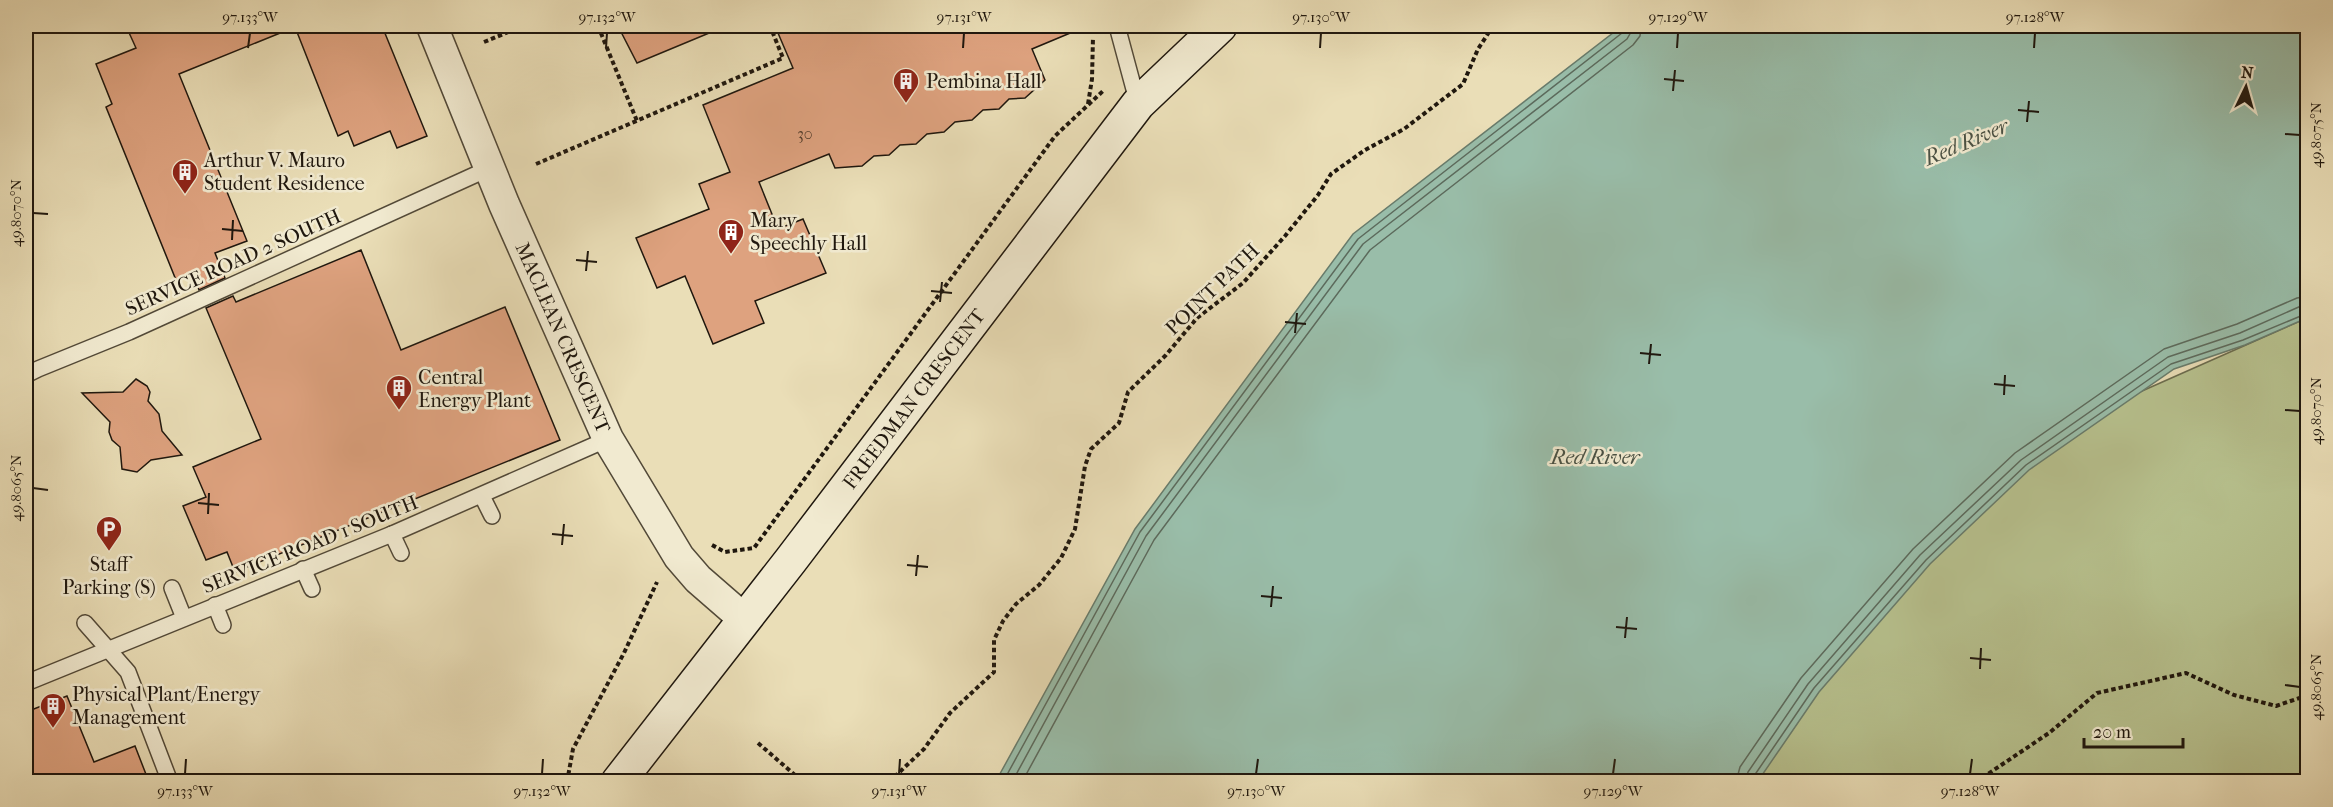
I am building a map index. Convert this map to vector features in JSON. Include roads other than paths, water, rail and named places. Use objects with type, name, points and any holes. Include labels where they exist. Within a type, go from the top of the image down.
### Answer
[{"type":"street","name":"MACLEAN CRESCENT","points":[[432,26],[490,168],[608,439],[679,556],[698,579],[744,618]]},
{"type":"street","name":"FREEDMAN CRESCENT","points":[[622,779],[1138,104],[1220,26]]},
{"type":"lane","points":[[1117,26],[1138,104]]},
{"type":"lane","name":"SERVICE ROAD 2 SOUTH","points":[[26,375],[129,332],[490,168]]},
{"type":"lane","name":"SERVICE ROAD 1 SOUTH","points":[[26,683],[392,534],[608,439]]},
{"type":"lane","points":[[482,496],[492,516]]},
{"type":"lane","points":[[392,534],[401,553]]},
{"type":"lane","points":[[303,569],[312,589]]},
{"type":"lane","points":[[172,588],[184,618]]},
{"type":"lane","points":[[215,605],[223,625]]},
{"type":"lane","points":[[85,623],[128,672],[170,782]]},
{"type":"water","name":"Red River","points":[[1622,26],[2307,26],[2307,318],[2245,345],[2174,369],[2029,470],[1930,564],[1819,692],[1758,781],[996,781],[1135,529],[1353,234]]},
{"type":"place","name":"Pembina Hall","points":[[906,104]]},
{"type":"place","name":"Arthur V. Mauro Student Residence","points":[[185,195]]},
{"type":"place","name":"Mary Speechly Hall","points":[[731,255]]},
{"type":"place","name":"Central Energy Plant","points":[[399,411]]},
{"type":"place","name":"Staff Parking (S)","points":[[109,552]]},
{"type":"place","name":"Physical Plant/Energy Management","points":[[53,729]]}]
